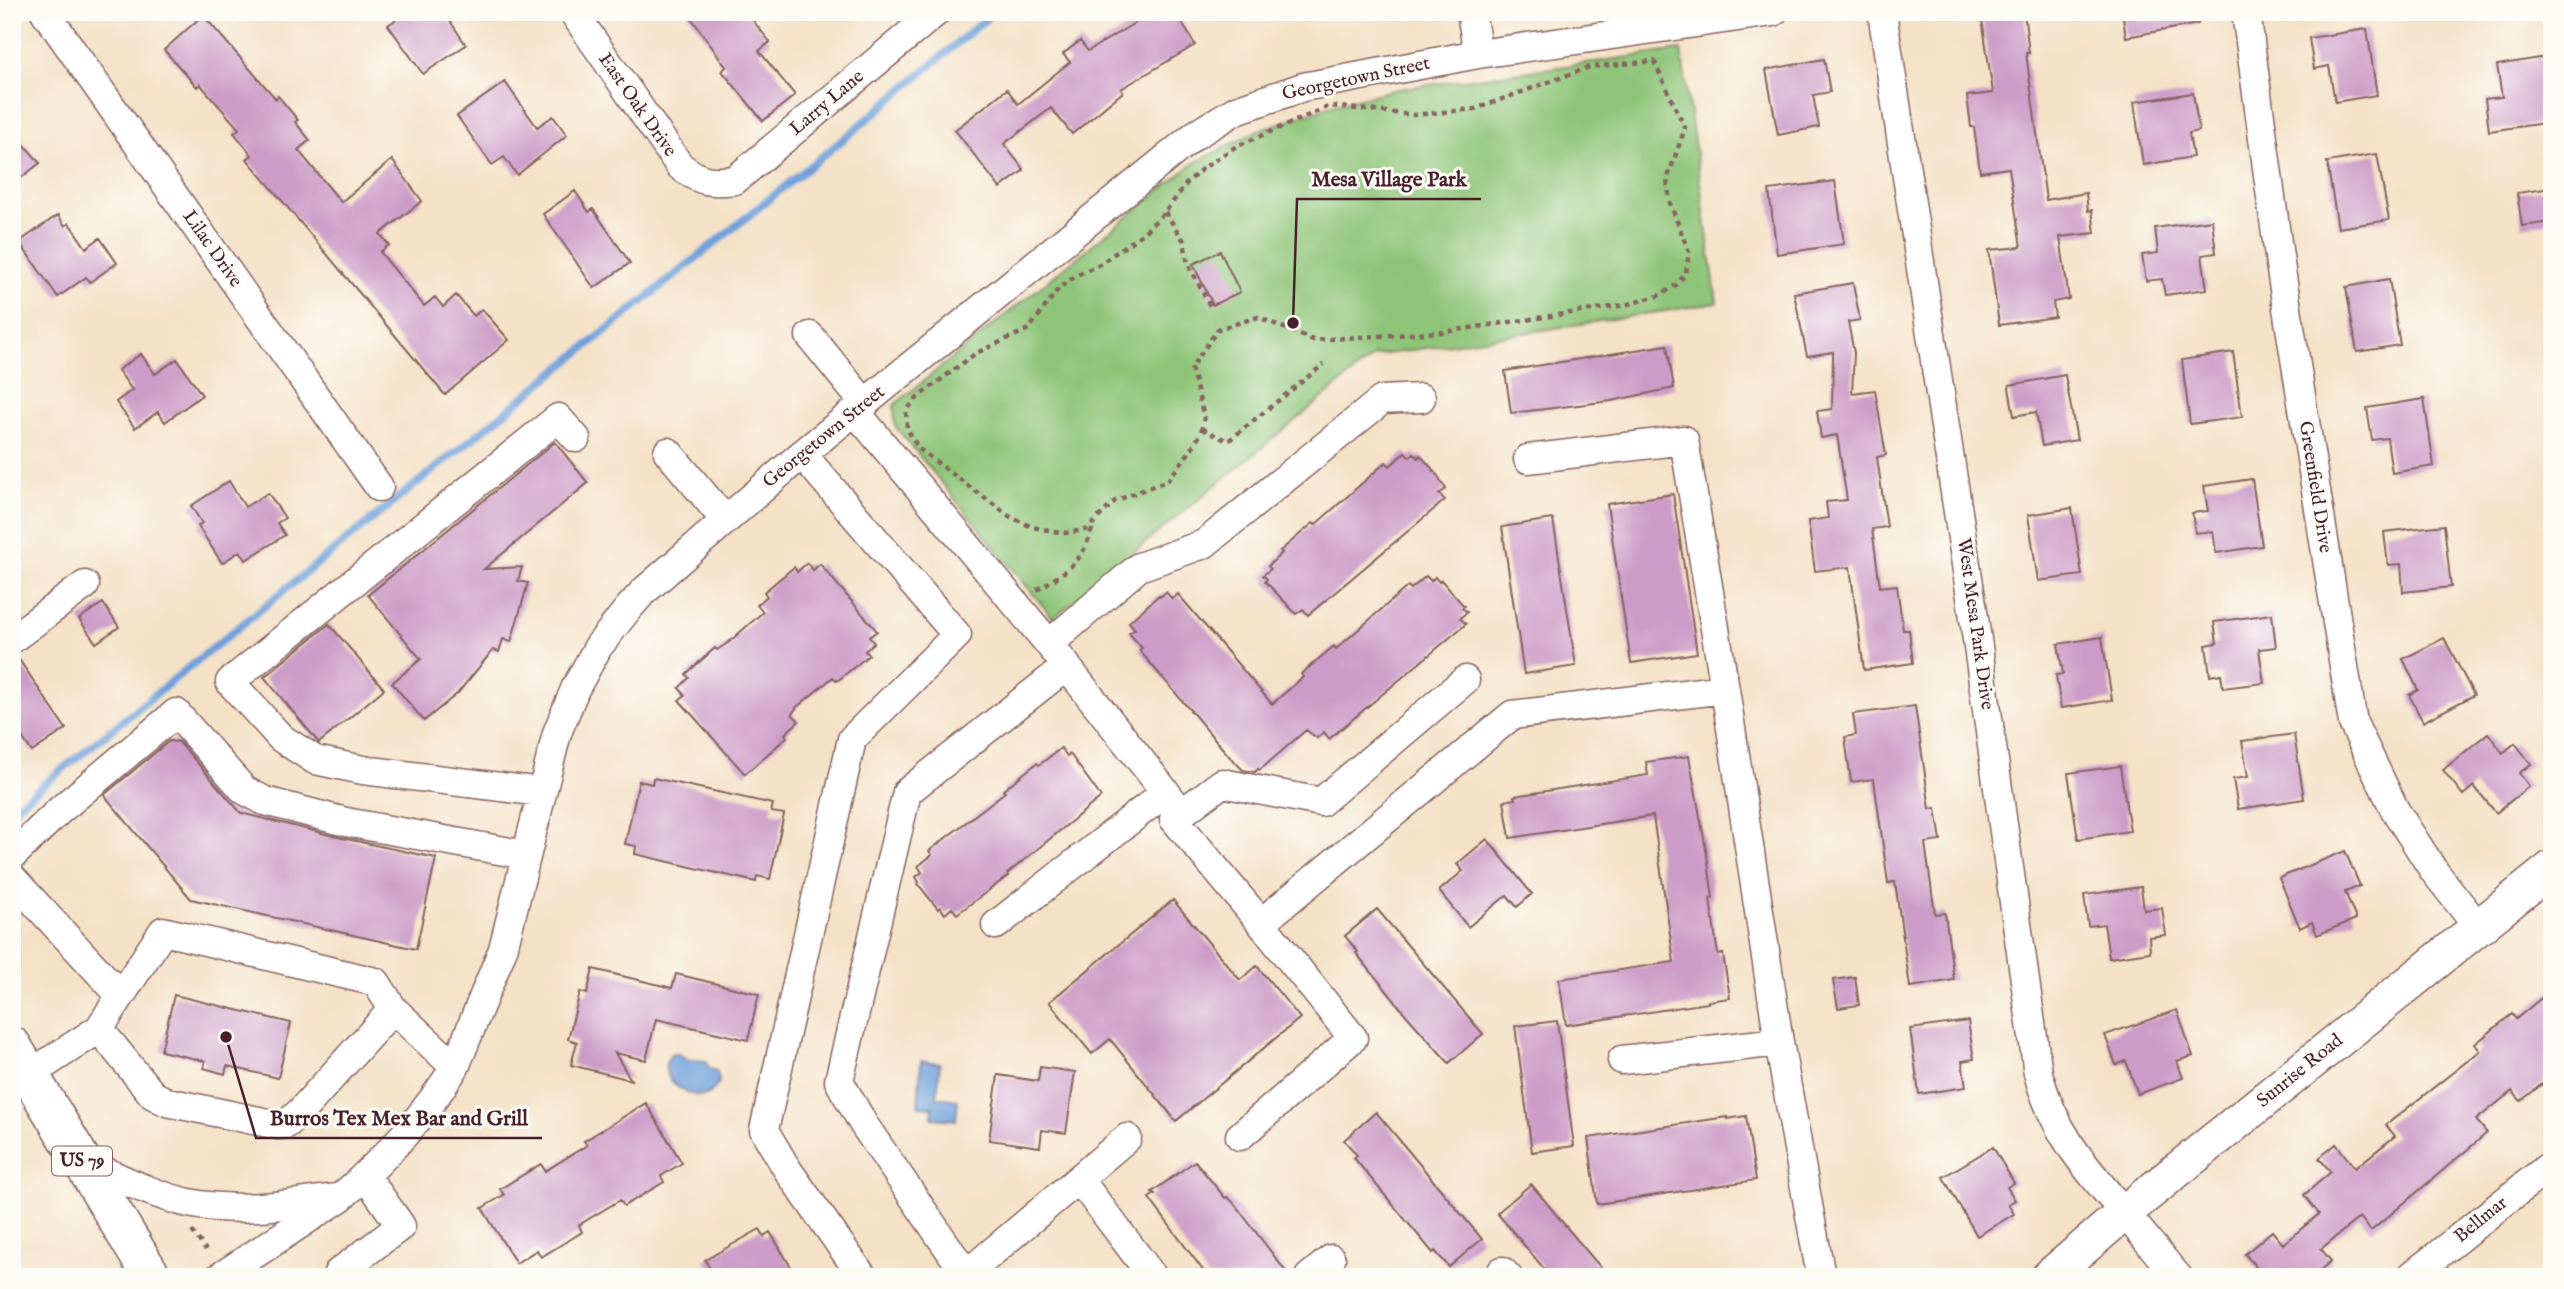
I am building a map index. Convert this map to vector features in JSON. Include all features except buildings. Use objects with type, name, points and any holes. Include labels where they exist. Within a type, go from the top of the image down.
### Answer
[{"type":"highway","name":"US 79","points":[[21,1060],[152,1277]]},
{"type":"main road","name":"Sunrise Road","points":[[2049,1277],[2124,1213],[2552,868]]},
{"type":"street","name":"Lilac Drive","points":[[45,12],[379,487]]},
{"type":"street","name":"East Oak Drive","points":[[573,12],[680,166],[695,178],[714,183]]},
{"type":"street","name":"Larry Lane","points":[[714,183],[735,180],[936,12]]},
{"type":"street","points":[[1471,12],[1478,54]]},
{"type":"street","name":"Georgetown Street","points":[[220,1277],[341,1197],[405,1133],[455,1067],[503,949],[557,733],[575,689],[598,648],[643,592],[802,454],[1195,135],[1236,110],[1303,87],[1478,54],[1773,12]]},
{"type":"street","name":"West Mesa Park Drive","points":[[1882,12],[1972,604],[2038,1073],[2057,1127],[2078,1159],[2178,1277]]},
{"type":"street","name":"Greenfield Drive","points":[[2246,12],[2280,264],[2353,723],[2395,810],[2434,871],[2479,928]]},
{"type":"street","points":[[810,336],[860,408],[1174,802],[1174,819],[1353,1038],[1240,1136]]},
{"type":"street","points":[[1049,644],[1139,567],[1204,544],[1382,400],[1421,398]]},
{"type":"street","points":[[542,792],[363,770],[315,760],[281,738],[230,682],[558,418],[576,438]]},
{"type":"street","points":[[1528,459],[1684,440],[1779,1042],[1821,1277]]},
{"type":"street","points":[[668,452],[725,520]]},
{"type":"street","points":[[802,454],[957,635],[852,739],[764,1130],[787,1169],[863,1277]]},
{"type":"street","points":[[12,639],[85,584]]},
{"type":"street","points":[[1067,666],[907,792],[839,1081],[864,1125],[965,1275],[1127,1138]]},
{"type":"street","points":[[996,925],[1174,802],[1222,783],[1321,802],[1465,680]]},
{"type":"street","points":[[1261,923],[1512,715],[1725,689]]},
{"type":"street","points":[[12,856],[60,810],[176,713],[244,790],[265,801],[346,822],[526,855]]},
{"type":"street","points":[[12,878],[120,995]]},
{"type":"street","points":[[21,1060],[99,1030],[163,931],[376,982],[393,1009],[455,1067]]},
{"type":"street","points":[[99,1030],[153,1095],[167,1102],[278,1125],[288,1124],[301,1111],[393,1009]]},
{"type":"street","points":[[1622,1060],[1779,1042]]},
{"type":"street","points":[[82,1161],[188,1203],[273,1207],[341,1197]]},
{"type":"street","name":"Bellmar","points":[[2410,1277],[2552,1164]]},
{"type":"street","points":[[337,1277],[338,1273],[401,1226],[365,1175]]},
{"type":"street","points":[[1079,1179],[1153,1277]]},
{"type":"street","points":[[1309,1277],[1331,1259]]},
{"type":"path","points":[[1654,61],[1685,128],[1667,180],[1670,202],[1689,252],[1686,272],[1676,285],[1661,295],[1625,305],[1443,332],[1313,340],[1258,317],[1218,329],[1191,368],[1204,417],[1202,429],[1191,450],[1168,480],[1115,501],[1086,530],[1065,533],[1032,527],[1009,516],[919,449],[907,429],[906,411],[918,397],[976,353],[1029,329],[1059,288],[1077,275],[1100,264],[1142,234],[1202,169],[1236,147],[1330,106],[1413,115],[1475,109],[1590,67],[1654,61]]},
{"type":"path","points":[[1165,212],[1184,241],[1188,264],[1210,306]]},
{"type":"path","points":[[1202,429],[1228,441],[1324,364]]},
{"type":"path","points":[[1017,604],[1074,566],[1087,547],[1094,522]]},
{"type":"green space","points":[[1681,50],[1717,303],[1374,356],[1053,618],[895,426],[894,405],[1194,163],[1257,131],[1335,104],[1398,89]]},
{"type":"water","points":[[672,1054],[690,1060],[706,1061],[708,1067],[717,1072],[719,1083],[706,1095],[698,1096],[681,1089],[674,1084],[666,1069]]},
{"type":"water","points":[[921,1061],[940,1063],[937,1097],[958,1100],[956,1120],[932,1118],[933,1107],[918,1106]]},
{"type":"waterway","points":[[12,810],[851,133],[994,12]]},
{"type":"place","name":"Mesa Village Park","points":[[1293,323]]},
{"type":"place","name":"Burros Tex Mex Bar and Grill","points":[[226,1037]]}]
